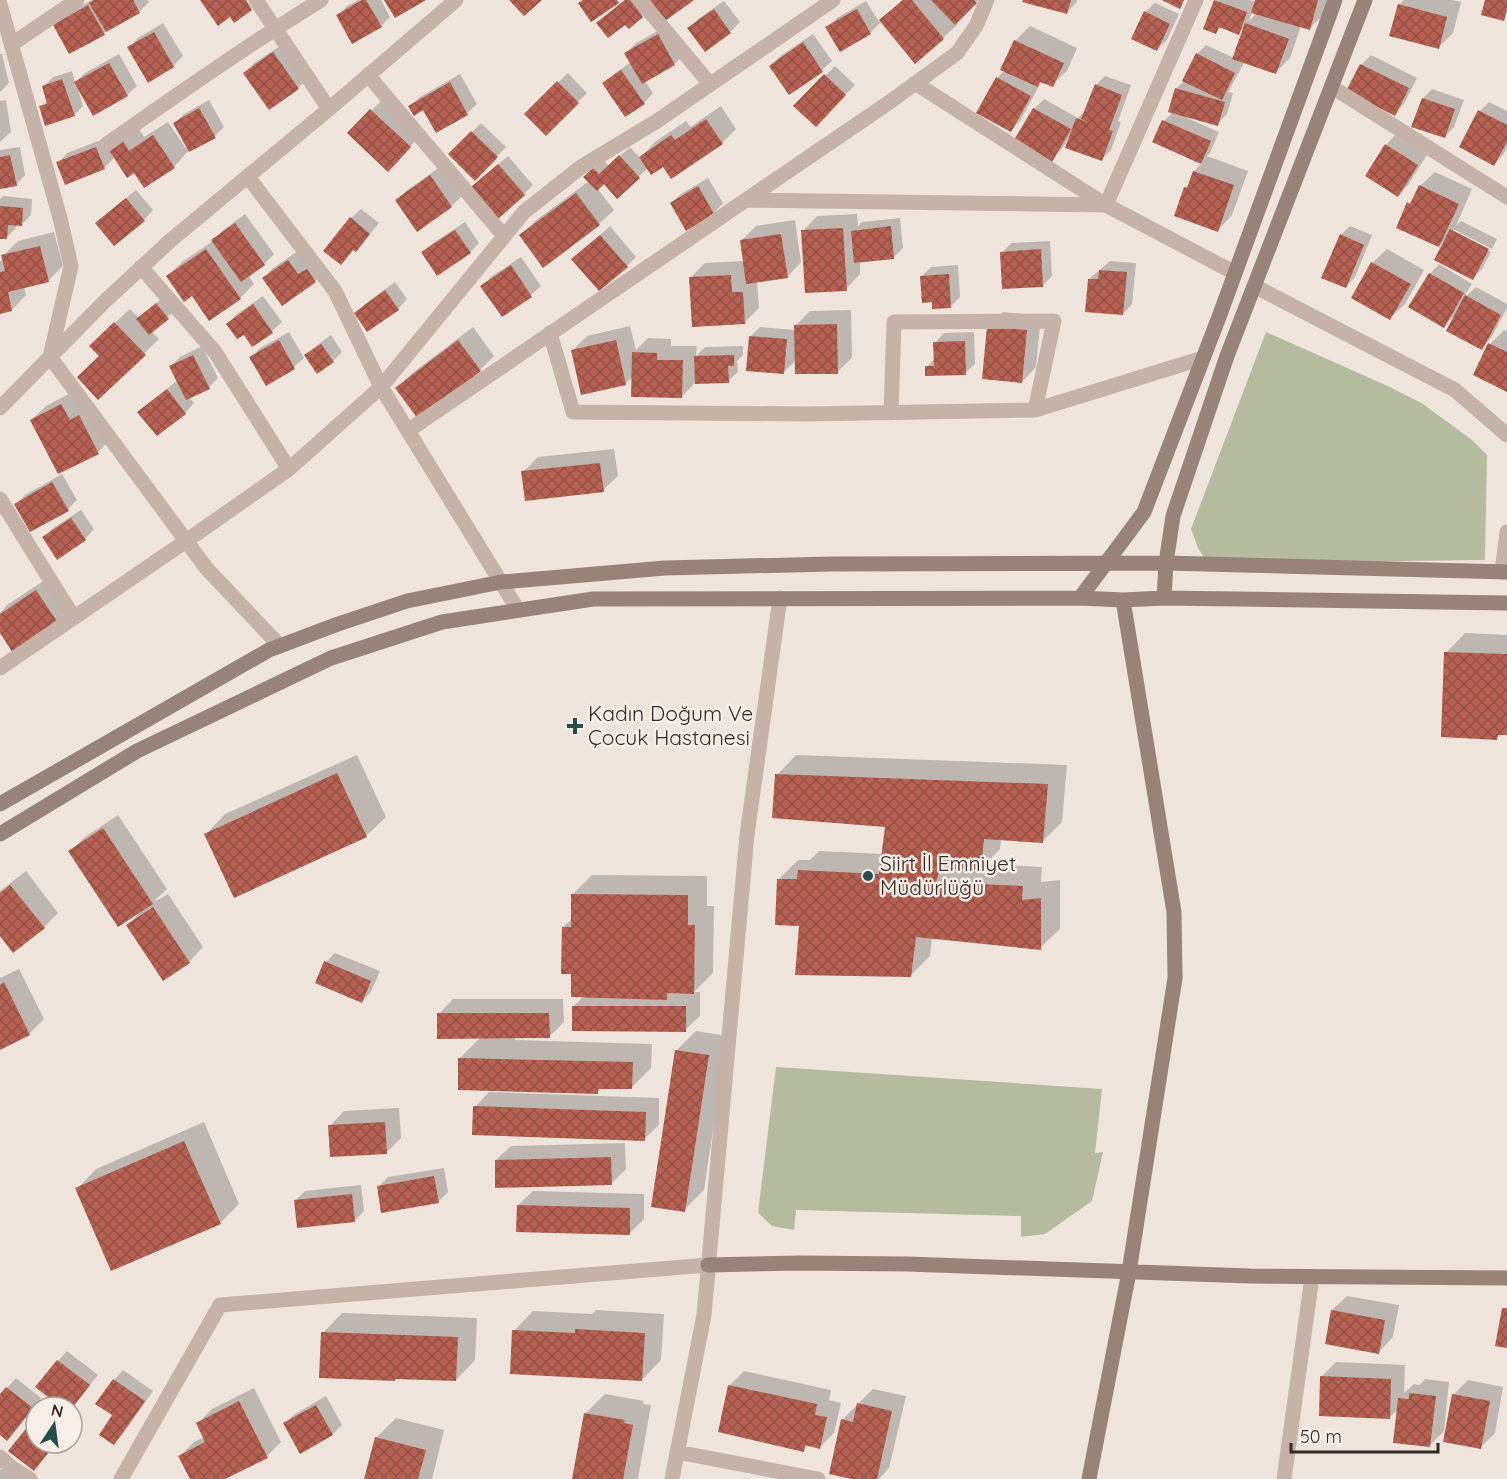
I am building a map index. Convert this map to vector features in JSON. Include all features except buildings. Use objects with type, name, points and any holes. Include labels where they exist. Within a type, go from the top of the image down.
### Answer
[{"type":"main road","points":[[1080,598],[1144,512],[1335,0]]},
{"type":"main road","points":[[1164,598],[1166,563],[1173,516],[1227,356],[1365,0]]},
{"type":"main road","points":[[0,804],[269,650],[407,601],[501,582],[665,568],[831,564],[1166,563],[1505,572]]},
{"type":"main road","points":[[0,834],[137,751],[331,658],[442,622],[518,610],[593,599],[1080,598],[1122,600],[1164,598],[1507,603]]},
{"type":"main road","points":[[1089,1479],[1129,1272],[1175,978],[1174,912],[1122,600]]},
{"type":"main road","points":[[708,1265],[907,1264],[1250,1276],[1507,1278]]},
{"type":"street","points":[[12,44],[77,0]]},
{"type":"street","points":[[256,0],[329,109]]},
{"type":"street","points":[[107,144],[180,92],[321,0]]},
{"type":"street","points":[[0,408],[104,302],[171,240],[456,0]]},
{"type":"street","points":[[640,0],[710,84]]},
{"type":"street","points":[[0,668],[290,469],[381,387],[524,212],[581,167],[657,121],[833,0]]},
{"type":"street","points":[[409,430],[957,53],[976,26],[987,0]]},
{"type":"street","points":[[1106,206],[1196,0]]},
{"type":"street","points":[[0,4],[60,218],[71,266],[50,357],[207,569],[280,646]]},
{"type":"street","points":[[368,75],[504,236]]},
{"type":"street","points":[[915,83],[1106,206],[1235,273]]},
{"type":"street","points":[[1332,87],[1507,197]]},
{"type":"street","points":[[248,177],[335,291],[381,387],[518,610]]},
{"type":"street","points":[[746,200],[1106,206]]},
{"type":"street","points":[[141,267],[215,352],[290,469]]},
{"type":"street","points":[[1254,286],[1455,390],[1507,435]]},
{"type":"street","points":[[891,412],[894,321],[1054,321],[1035,410]]},
{"type":"street","points":[[550,333],[573,412],[807,414],[1035,410],[1203,358]]},
{"type":"street","points":[[0,499],[74,618]]},
{"type":"street","points":[[1505,572],[1507,532]]},
{"type":"street","points":[[672,1479],[704,1314],[747,834],[780,598]]},
{"type":"street","points":[[120,1479],[220,1305],[708,1265]]},
{"type":"street","points":[[1284,1479],[1312,1277]]},
{"type":"street","points":[[677,1452],[818,1479]]},
{"type":"street","points":[[0,1458],[30,1479]]},
{"type":"green space","points":[[1266,332],[1423,404],[1472,440],[1487,455],[1485,560],[1222,563],[1205,559],[1191,529]]},
{"type":"green space","points":[[776,1067],[1102,1089],[1095,1153],[1103,1152],[1092,1201],[1045,1234],[1021,1237],[1021,1216],[796,1210],[794,1230],[772,1226],[758,1213]]},
{"type":"place","name":"Kadın Doğum Ve Çocuk Hastanesi","points":[[575,726]]},
{"type":"place","name":"Siirt İl Emniyet Müdürlüğü","points":[[868,876]]}]
